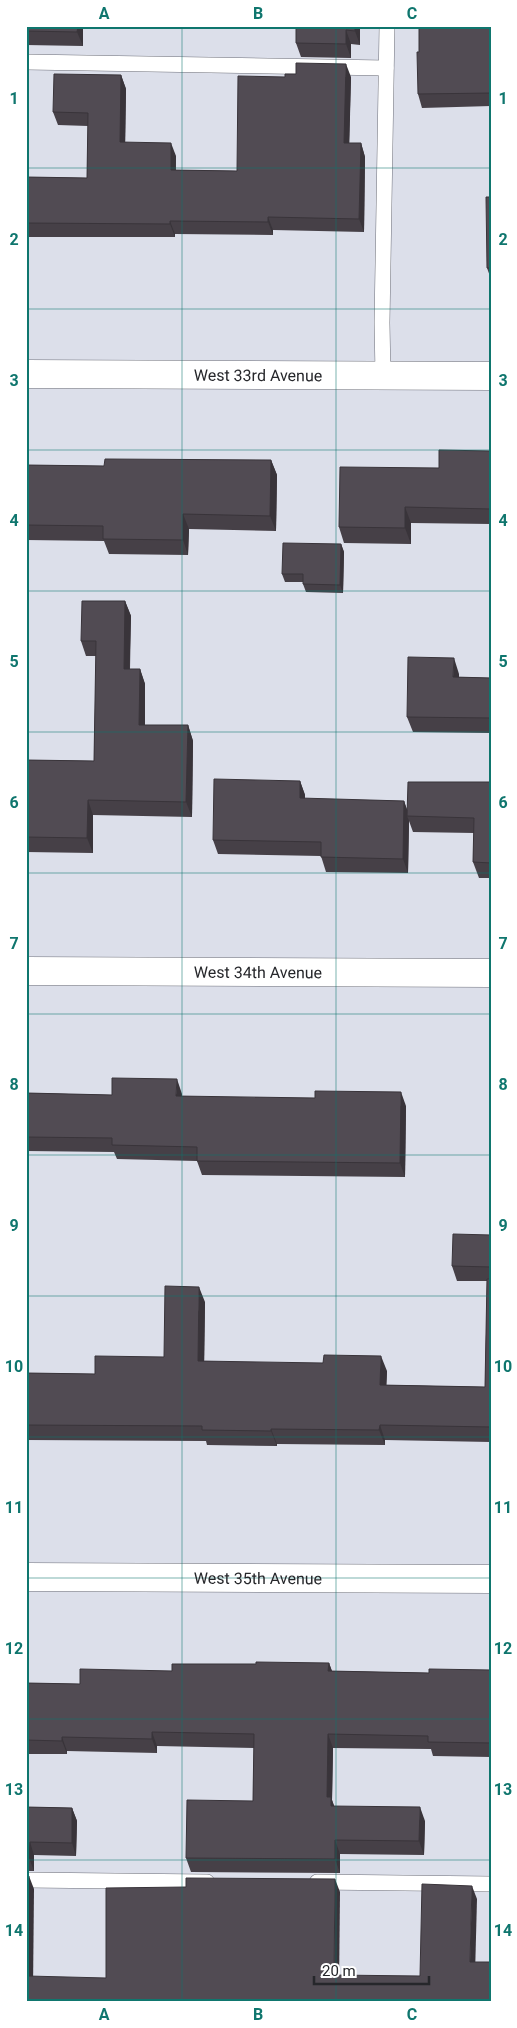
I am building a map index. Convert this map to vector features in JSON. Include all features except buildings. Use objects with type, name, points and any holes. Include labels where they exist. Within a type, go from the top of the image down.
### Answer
[{"type":"street","name":"West 33rd Avenue","points":[[26,374],[491,376]]},
{"type":"street","name":"West 34th Avenue","points":[[26,971],[491,973]]},
{"type":"street","name":"West 35th Avenue","points":[[26,1577],[491,1579]]},
{"type":"lane","points":[[383,375],[387,26]]},
{"type":"lane","points":[[26,62],[386,68]]},
{"type":"lane","points":[[26,1880],[224,1882]]},
{"type":"lane","points":[[303,1882],[491,1884]]}]
